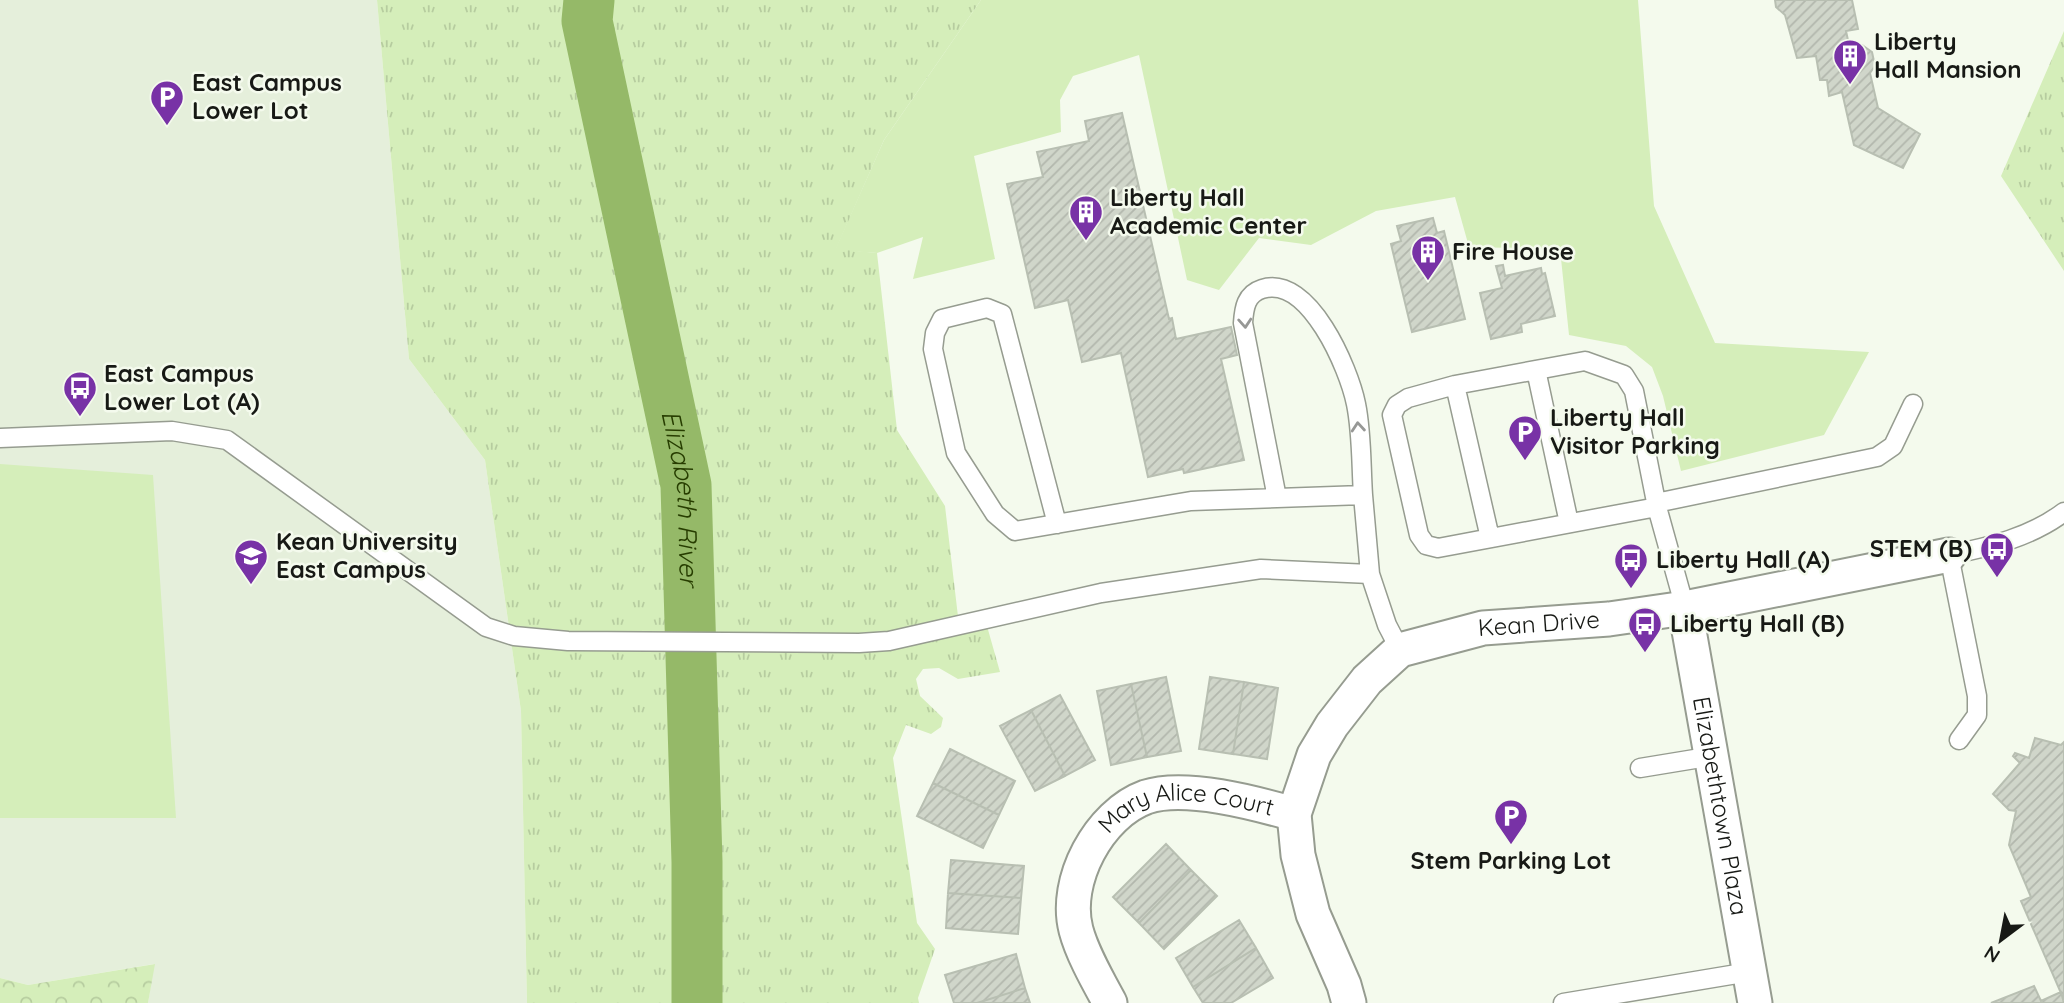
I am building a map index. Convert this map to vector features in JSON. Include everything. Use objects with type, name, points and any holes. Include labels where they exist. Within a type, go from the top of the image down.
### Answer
[{"type":"street","name":"Kean Drive","points":[[1349,1003],[1344,985],[1313,915],[1298,855],[1294,814],[1314,755],[1332,725],[1367,680],[1400,650],[1483,628],[1609,619],[1685,608],[1949,555]]},
{"type":"street","name":"Elizabethtown Plaza","points":[[1685,608],[1752,987]]},
{"type":"street","name":"Mary Alice Court","points":[[1110,1003],[1076,928],[1075,905],[1076,883],[1084,858],[1095,839],[1112,819],[1147,797],[1180,793],[1256,803],[1294,814]]},
{"type":"lane","points":[[1277,498],[1243,323],[1244,305],[1253,293],[1265,288],[1280,289],[1299,297],[1316,313],[1339,356],[1356,403],[1370,574],[1387,625],[1400,650]]},
{"type":"lane","points":[[1057,524],[1002,314],[988,308],[942,319],[934,333],[933,349],[956,453],[995,514],[1015,531],[1057,524],[1191,501],[1363,495]]},
{"type":"lane","points":[[1685,608],[1657,505],[1634,391],[1624,375],[1585,361],[1455,385],[1408,398],[1397,405],[1392,415],[1419,535],[1426,545],[1438,548],[1657,505],[1877,457],[1893,446],[1913,404]]},
{"type":"lane","points":[[1536,370],[1569,523]]},
{"type":"lane","points":[[1455,385],[1490,538]]},
{"type":"lane","points":[[0,438],[172,431],[228,440],[486,627],[514,636],[568,641],[889,641],[1101,593],[1261,569],[1370,574]]},
{"type":"lane","name":"Kean Drive","points":[[1949,555],[1986,548],[2029,533],[2064,512]]},
{"type":"lane","points":[[1949,555],[1977,696],[1977,715],[1959,740]]},
{"type":"lane","points":[[1640,768],[1713,756]]},
{"type":"lane","points":[[1563,1003],[1752,987]]},
{"type":"shaded area","name":"Kean University East Campus","points":[[0,0],[377,0],[409,359],[485,460],[521,711],[527,1003],[148,1003],[154,964],[28,985],[0,978]]},
{"type":"green space","points":[[377,0],[981,0],[884,140],[836,249],[877,253],[897,430],[945,506],[959,625],[985,619],[1000,672],[958,679],[939,668],[923,669],[916,679],[920,696],[943,718],[941,727],[931,734],[906,725],[893,758],[917,923],[935,949],[918,998],[919,1003],[527,1003],[521,711],[485,460],[409,359]]},
{"type":"green space","points":[[981,0],[1638,0],[1654,206],[1715,343],[1869,352],[1824,435],[1681,471],[1663,396],[1652,367],[1626,346],[1569,335],[1560,249],[1469,247],[1455,197],[1376,211],[1311,245],[1259,238],[1219,290],[1187,280],[1139,55],[1073,76],[1060,100],[1061,132],[974,156],[995,259],[913,279],[923,237],[877,253],[835,250],[884,140]]},
{"type":"green space","points":[[2064,31],[2064,271],[2001,176]]},
{"type":"green space","points":[[0,464],[153,475],[176,818],[0,818]]},
{"type":"green space","points":[[155,964],[148,1003],[0,1003],[0,978],[28,985]]},
{"type":"building","name":"Liberty Hall Mansion","points":[[1775,0],[1852,0],[1858,29],[1846,31],[1849,45],[1862,45],[1872,52],[1875,66],[1870,73],[1878,108],[1920,134],[1903,168],[1854,145],[1842,92],[1829,96],[1827,80],[1820,80],[1816,56],[1797,58],[1785,15],[1776,7]]},
{"type":"building","name":"Liberty Hall Academic Center","points":[[1122,113],[1169,319],[1172,318],[1176,339],[1231,327],[1237,355],[1221,359],[1244,460],[1184,473],[1183,469],[1148,477],[1121,353],[1082,362],[1068,300],[1035,308],[1007,184],[1043,177],[1037,152],[1089,141],[1085,121]]},
{"type":"building","name":"Fire House","points":[[1433,218],[1437,233],[1444,231],[1465,319],[1412,332],[1391,244],[1401,241],[1397,226]]},
{"type":"building","points":[[1503,265],[1505,276],[1541,268],[1542,274],[1545,273],[1555,316],[1521,324],[1522,332],[1491,339],[1480,293],[1502,288],[1496,266]]},
{"type":"building","points":[[1166,677],[1181,751],[1147,757],[1131,684]]},
{"type":"building","points":[[1210,677],[1244,682],[1233,754],[1199,749]]},
{"type":"building","points":[[1244,682],[1278,688],[1267,759],[1233,754]]},
{"type":"building","points":[[1131,684],[1147,757],[1111,765],[1097,691]]},
{"type":"building","points":[[1060,695],[1095,760],[1065,776],[1031,710]]},
{"type":"building","points":[[1031,710],[1065,776],[1035,791],[1000,726]]},
{"type":"building","points":[[2035,738],[2061,745],[2064,742],[2064,1000],[2021,901],[2031,897],[2009,845],[2016,811],[2009,810],[1993,794],[2020,763],[2013,756],[2015,753],[2029,758]]},
{"type":"building","points":[[950,749],[1015,781],[999,815],[933,783]]},
{"type":"building","points":[[933,783],[999,815],[983,848],[917,816]]},
{"type":"building","points":[[1166,844],[1191,870],[1139,923],[1113,897]]},
{"type":"building","points":[[951,860],[1024,866],[1021,898],[948,893]]},
{"type":"building","points":[[1191,870],[1217,896],[1164,949],[1139,923]]},
{"type":"building","points":[[948,893],[1021,898],[1018,934],[946,928]]},
{"type":"building","points":[[1239,920],[1256,948],[1193,987],[1176,958]]},
{"type":"building","points":[[1256,948],[1273,978],[1231,1003],[1203,1003],[1193,987]]},
{"type":"building","points":[[1016,954],[1025,988],[977,1003],[954,1003],[945,975]]},
{"type":"building","points":[[2034,986],[2041,1001],[2061,992],[2064,1003],[1991,1003]]},
{"type":"building","points":[[1025,988],[1030,1003],[977,1003]]},
{"type":"waterway","name":"Elizabeth River","points":[[589,0],[587,21],[686,485],[697,862],[697,1003]]},
{"type":"place","name":"Liberty Hall Mansion","points":[[1850,86]]},
{"type":"place","name":"East Campus Lower Lot","points":[[167,127]]},
{"type":"place","name":"Liberty Hall Academic Center","points":[[1086,242]]},
{"type":"place","name":"Fire House","points":[[1428,282]]},
{"type":"place","name":"East Campus Lower Lot (A)","points":[[80,418]]},
{"type":"place","name":"Liberty Hall Visitor Parking","points":[[1525,462]]},
{"type":"place","name":"STEM (B)","points":[[1997,579]]},
{"type":"place","name":"Kean University East Campus","points":[[251,586]]},
{"type":"place","name":"Liberty Hall (A)","points":[[1631,590]]},
{"type":"place","name":"Liberty Hall (B)","points":[[1645,654]]},
{"type":"place","name":"Stem Parking Lot","points":[[1511,846]]}]
